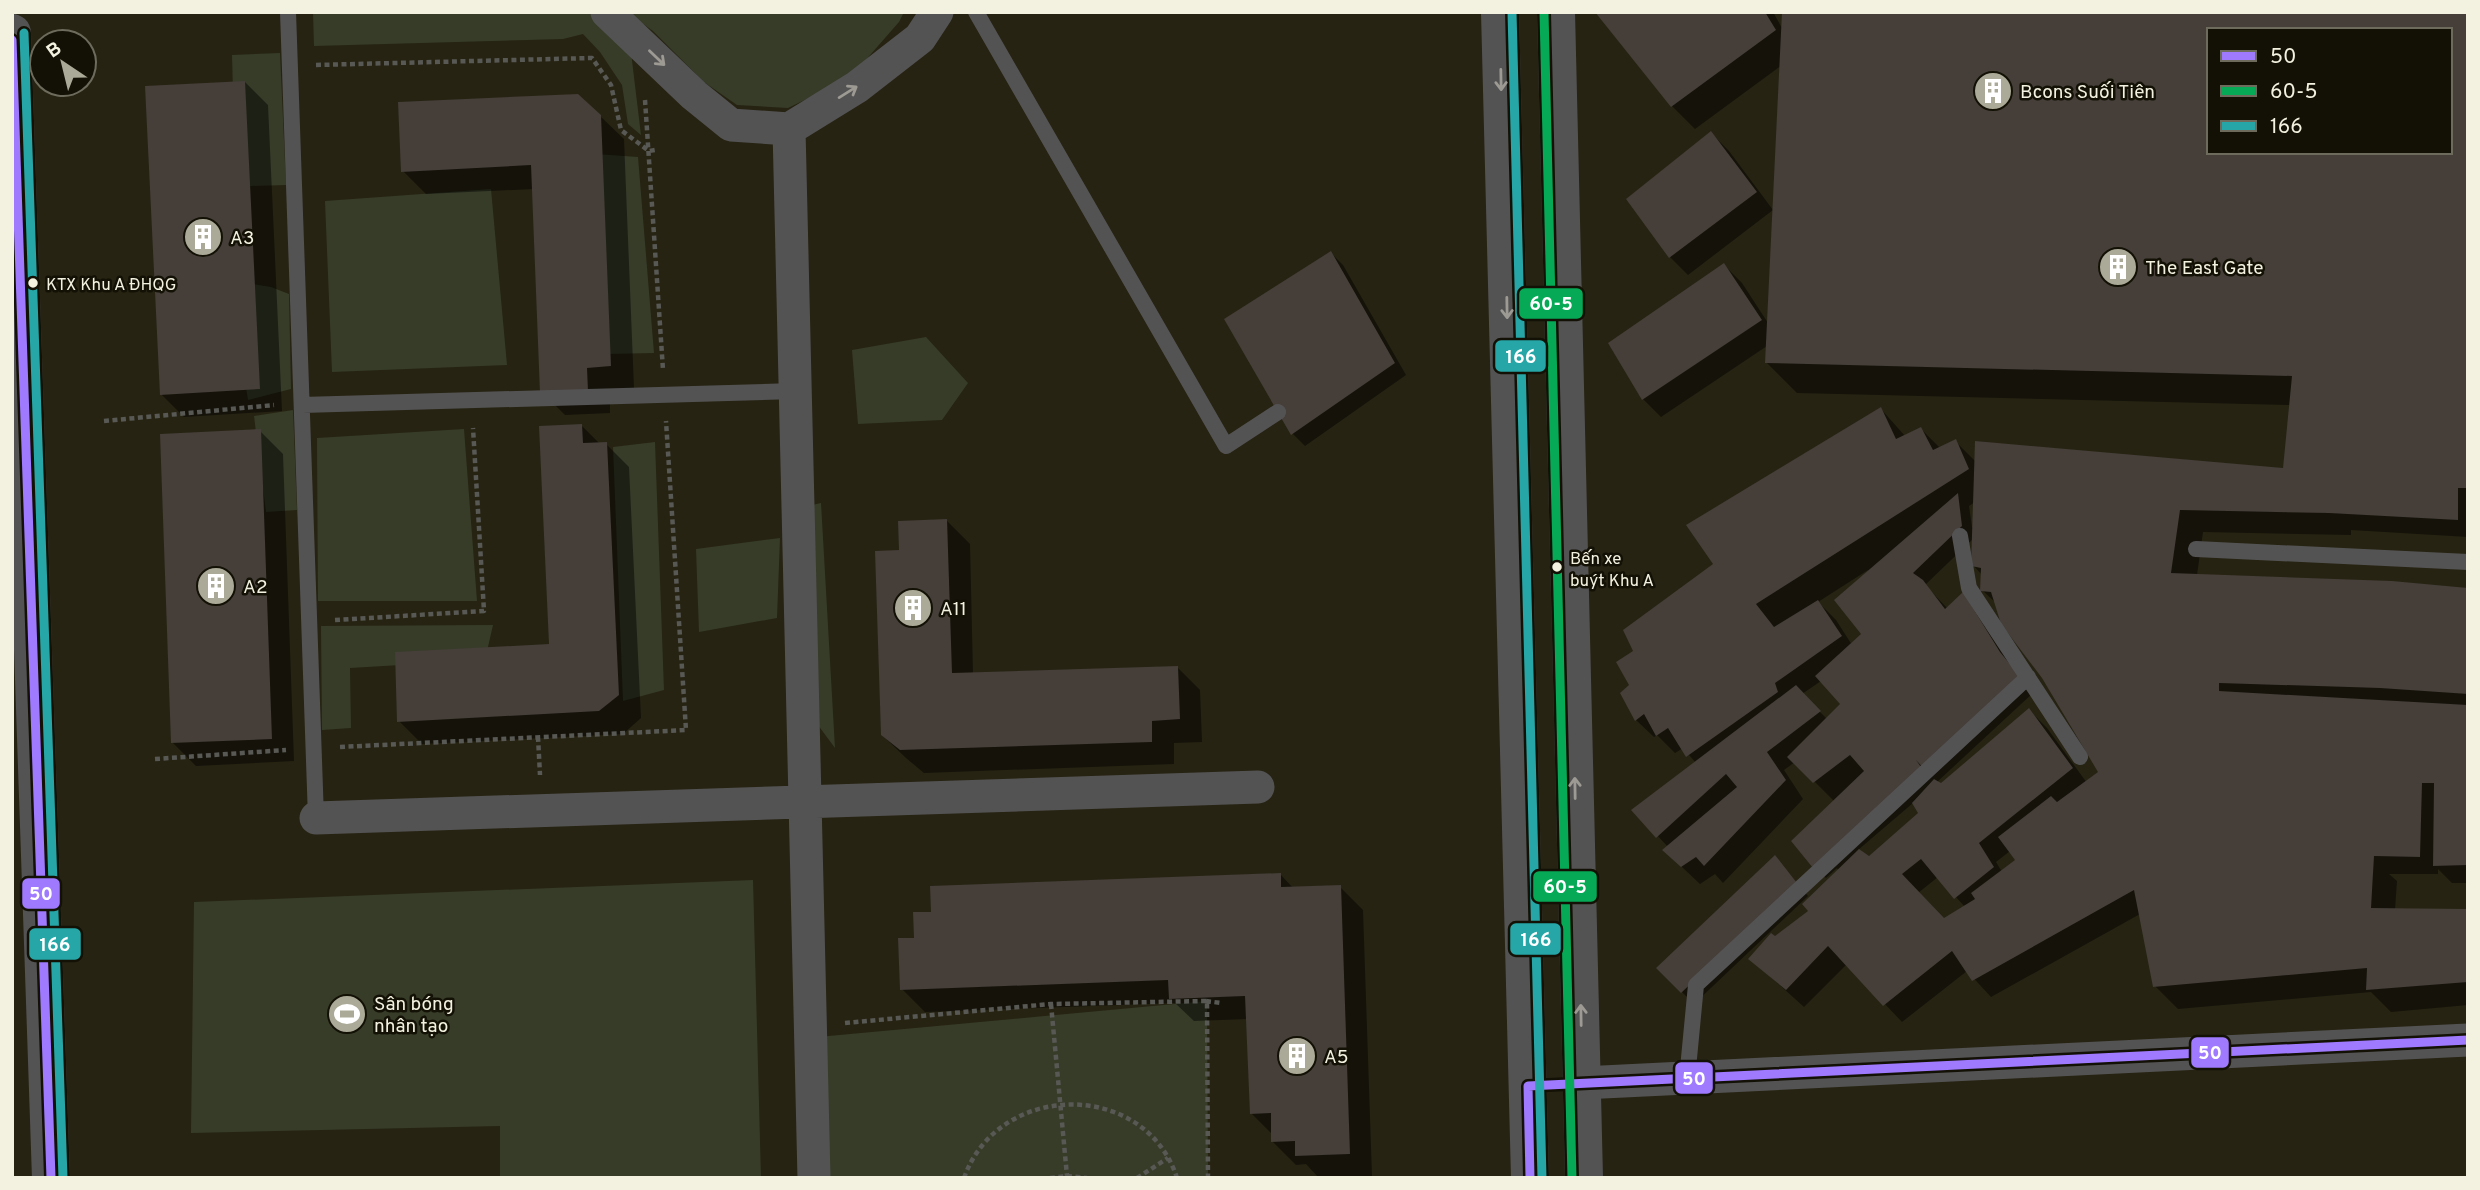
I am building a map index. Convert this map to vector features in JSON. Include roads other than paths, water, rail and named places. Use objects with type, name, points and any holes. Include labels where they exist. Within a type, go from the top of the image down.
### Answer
[{"type":"street","points":[[607,12],[694,95],[731,125],[789,129],[857,87],[920,38],[937,12]]},
{"type":"street","points":[[1500,12],[1530,1178]]},
{"type":"street","points":[[1556,12],[1584,1178]]},
{"type":"street","points":[[12,33],[23,656],[51,1178]]},
{"type":"street","points":[[789,129],[814,1178]]},
{"type":"street","points":[[316,818],[1258,788]]},
{"type":"street","points":[[1528,1086],[2468,1040]]},
{"type":"lane","points":[[288,12],[316,818]]},
{"type":"lane","points":[[976,12],[1226,446],[1278,412]]},
{"type":"lane","points":[[302,404],[796,391]]},
{"type":"lane","points":[[1960,536],[1969,588],[2080,757]]},
{"type":"lane","points":[[2196,548],[2468,562]]},
{"type":"lane","points":[[1687,1079],[1696,985],[2028,677]]},
{"type":"place","name":"Bcons Suối Tiên","points":[[1993,91]]},
{"type":"place","name":"A3","points":[[203,237]]},
{"type":"place","name":"The East Gate","points":[[2118,267]]},
{"type":"place","name":"KTX Khu A ĐHQG","points":[[33,283]]},
{"type":"place","name":"Bến xe buýt Khu A","points":[[1557,567]]},
{"type":"place","name":"A2","points":[[216,586]]},
{"type":"place","name":"A11","points":[[913,608]]},
{"type":"place","name":"Sân bóng nhân tạo","points":[[347,1014]]},
{"type":"place","name":"A5","points":[[1297,1056]]}]
